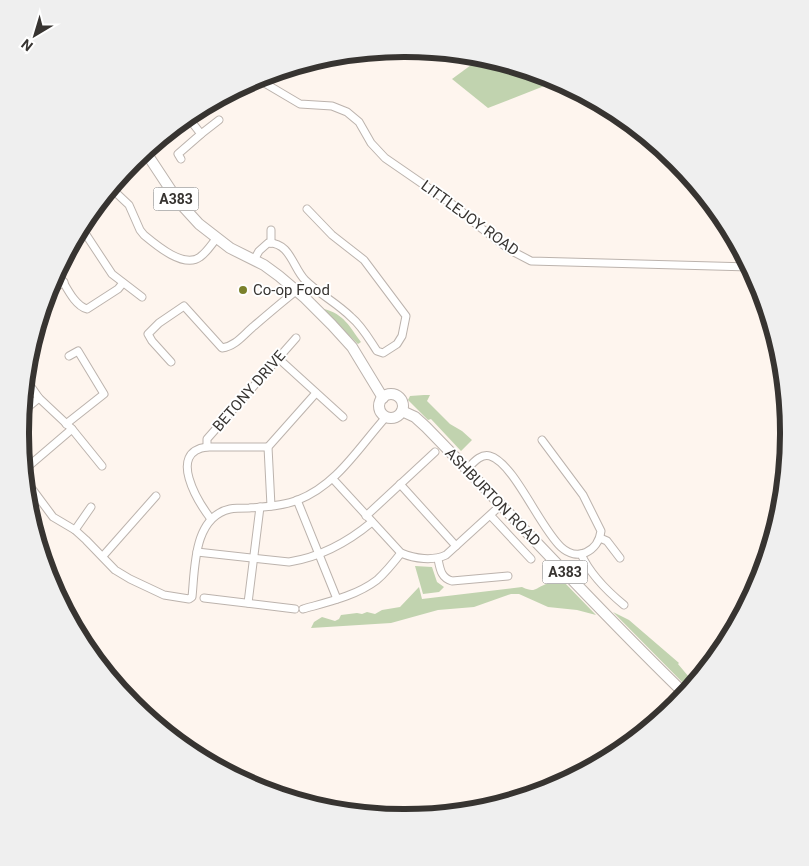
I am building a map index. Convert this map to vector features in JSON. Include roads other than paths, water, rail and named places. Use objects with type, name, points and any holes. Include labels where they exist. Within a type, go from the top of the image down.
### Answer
[{"type":"main road","name":"A383","points":[[149,157],[178,201],[199,224],[216,239],[264,265],[318,311],[352,348],[383,398],[380,411],[386,416]]},
{"type":"main road","name":"ASHBURTON ROAD","points":[[383,398],[392,394],[399,397],[403,404],[402,411],[420,422],[502,504],[603,612],[680,689]]},
{"type":"main road","points":[[386,416],[389,418],[397,417],[402,411]]},
{"type":"street","name":"LITTLEJOY ROAD","points":[[266,84],[300,104],[332,106],[347,112],[358,122],[371,142],[385,158],[459,209],[510,250],[531,261],[741,267]]},
{"type":"street","points":[[181,159],[178,154],[219,120]]},
{"type":"street","points":[[193,123],[201,134]]},
{"type":"street","points":[[116,192],[129,205],[144,235],[177,258],[196,259],[216,239]]},
{"type":"street","points":[[254,260],[263,246],[271,243],[279,246],[288,253],[306,281],[342,308],[358,323],[377,351],[382,353],[397,344],[402,336],[407,320],[400,306],[364,260],[332,234],[307,209]]},
{"type":"street","points":[[271,230],[271,243]]},
{"type":"street","points":[[85,235],[112,274],[142,297]]},
{"type":"street","points":[[62,279],[74,299],[87,309],[118,289],[123,283]]},
{"type":"street","points":[[59,285],[64,282]]},
{"type":"street","points":[[171,362],[148,334],[159,323],[184,306],[222,348],[228,347],[296,291]]},
{"type":"street","name":"BETONY DRIVE","points":[[207,447],[207,439],[296,338]]},
{"type":"street","points":[[30,464],[104,394],[78,351],[69,356]]},
{"type":"street","points":[[278,358],[343,417]]},
{"type":"street","points":[[32,387],[39,398],[69,427],[102,466]]},
{"type":"street","points":[[271,506],[268,447],[316,393]]},
{"type":"street","points":[[30,405],[39,398]]},
{"type":"street","points":[[34,491],[52,517],[75,530],[115,570],[164,595],[189,599],[192,597],[199,538],[211,519],[228,509],[271,506],[297,500],[333,479],[351,460],[386,416]]},
{"type":"street","points":[[467,469],[483,456],[490,456],[497,460],[512,474],[536,513],[561,547],[568,552],[581,554],[593,549],[600,538],[601,531],[583,495],[542,440]]},
{"type":"street","points":[[211,519],[190,482],[187,467],[191,455],[198,449],[207,447],[268,447]]},
{"type":"street","points":[[366,516],[434,452]]},
{"type":"street","points":[[333,479],[401,553],[410,557],[438,559],[446,555],[502,504]]},
{"type":"street","points":[[400,484],[456,546]]},
{"type":"street","points":[[103,556],[156,496]]},
{"type":"street","points":[[297,500],[337,599]]},
{"type":"street","points":[[75,530],[91,507]]},
{"type":"street","points":[[248,603],[260,507]]},
{"type":"street","points":[[491,516],[531,559]]},
{"type":"street","points":[[197,552],[289,562],[318,555],[351,539],[372,522]]},
{"type":"street","points":[[600,538],[607,542],[620,558]]},
{"type":"street","points":[[303,609],[347,596],[377,580],[401,553]]},
{"type":"street","points":[[581,554],[592,573],[624,605]]},
{"type":"street","points":[[438,559],[441,574],[452,581],[508,576]]},
{"type":"street","points":[[204,598],[295,609]]},
{"type":"place","name":"Co-op Food","points":[[243,290]]}]
